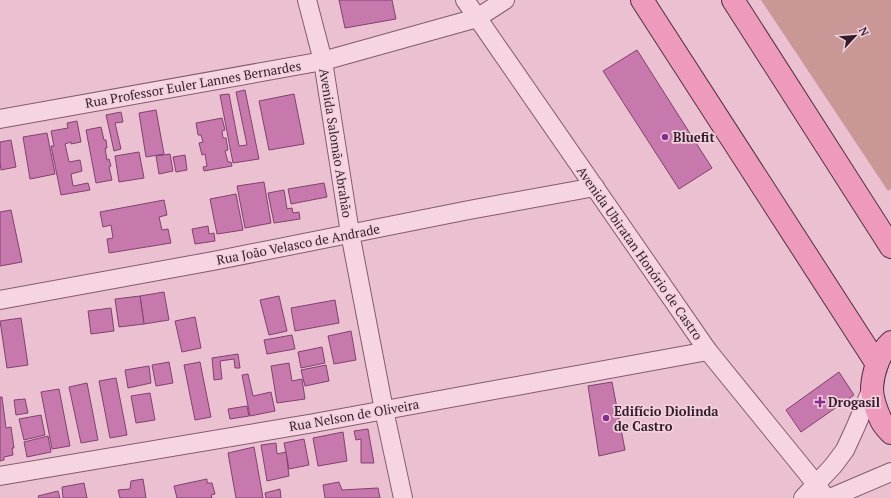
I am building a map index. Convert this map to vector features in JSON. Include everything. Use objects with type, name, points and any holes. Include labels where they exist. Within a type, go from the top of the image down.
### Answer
[{"type":"main road","points":[[642,0],[876,364]]},
{"type":"main road","points":[[733,0],[891,248]]},
{"type":"main road","points":[[891,342],[886,347],[876,364],[872,388],[874,401],[880,419],[891,433]]},
{"type":"street","name":"Avenida Salomão Abrahão","points":[[307,0],[322,61],[350,233],[384,410],[403,498]]},
{"type":"street","name":"Avenida Ubiratan Honório de Castro","points":[[464,0],[708,351],[821,491]]},
{"type":"street","name":"Rua Professor Euler Lannes Bernardes","points":[[0,119],[322,61],[477,18],[504,0]]},
{"type":"street","name":"Rua João Velasco de Andrade","points":[[0,300],[213,261],[350,233],[595,187]]},
{"type":"street","name":"Rua Nelson de Oliveira","points":[[0,476],[314,423],[708,351]]},
{"type":"street","points":[[803,498],[821,491],[833,466],[845,450],[872,388]]},
{"type":"street","points":[[830,498],[891,472]]},
{"type":"shaded area","points":[[761,0],[891,0],[891,189],[888,191]]},
{"type":"building","points":[[339,0],[392,0],[396,19],[345,28]]},
{"type":"building","points":[[637,50],[712,168],[679,189],[603,71]]},
{"type":"building","points":[[245,90],[259,159],[233,163],[220,95],[229,94],[239,146],[247,145],[236,92]]},
{"type":"building","points":[[294,94],[304,144],[269,150],[259,101]]},
{"type":"building","points":[[156,110],[164,154],[146,157],[139,113]]},
{"type":"building","points":[[121,112],[123,122],[115,123],[121,149],[114,151],[106,115]]},
{"type":"building","points":[[222,118],[225,130],[222,131],[223,138],[226,138],[228,150],[225,151],[228,162],[231,162],[232,166],[204,171],[203,167],[207,166],[205,154],[202,155],[199,143],[203,142],[201,135],[198,135],[196,123]]},
{"type":"building","points":[[77,121],[81,142],[71,144],[71,142],[65,144],[69,162],[80,160],[82,171],[71,174],[73,186],[88,183],[90,190],[61,195],[51,146],[54,146],[51,131],[68,128],[67,123]]},
{"type":"building","points":[[101,127],[104,140],[106,140],[107,148],[105,148],[107,160],[109,159],[111,166],[109,167],[112,180],[96,183],[86,130]]},
{"type":"building","points":[[47,133],[55,174],[30,179],[23,137]]},
{"type":"building","points":[[11,140],[16,167],[1,170],[0,142]]},
{"type":"building","points":[[139,152],[144,178],[119,182],[115,156]]},
{"type":"building","points":[[170,154],[173,171],[159,174],[156,156]]},
{"type":"building","points":[[185,155],[187,170],[176,172],[173,157]]},
{"type":"building","points":[[264,182],[271,223],[245,228],[237,186]]},
{"type":"building","points":[[324,183],[327,197],[291,204],[288,189]]},
{"type":"building","points":[[284,190],[287,209],[292,208],[293,213],[299,212],[300,219],[274,223],[268,193]]},
{"type":"building","points":[[236,194],[243,230],[217,234],[210,199]]},
{"type":"building","points":[[164,200],[167,215],[159,217],[162,230],[168,229],[171,243],[109,253],[107,239],[113,238],[111,225],[103,227],[100,212]]},
{"type":"building","points":[[11,210],[22,262],[0,266],[0,212]]},
{"type":"building","points":[[208,226],[209,234],[214,233],[215,241],[195,244],[192,229]]},
{"type":"building","points":[[164,292],[169,320],[144,324],[140,296]]},
{"type":"building","points":[[140,296],[144,324],[119,327],[115,299]]},
{"type":"building","points":[[279,296],[287,331],[269,335],[260,300]]},
{"type":"building","points":[[335,300],[339,323],[295,331],[291,308]]},
{"type":"building","points":[[111,308],[114,331],[91,334],[88,311]]},
{"type":"building","points":[[195,317],[201,348],[182,352],[175,321]]},
{"type":"building","points":[[21,318],[28,365],[7,368],[0,321]]},
{"type":"building","points":[[351,331],[356,360],[334,364],[328,336]]},
{"type":"building","points":[[292,335],[295,349],[267,354],[264,340]]},
{"type":"building","points":[[322,347],[325,363],[301,368],[298,352]]},
{"type":"building","points":[[238,354],[240,368],[235,368],[234,359],[220,361],[222,379],[214,380],[212,358]]},
{"type":"building","points":[[169,362],[173,383],[156,386],[152,365]]},
{"type":"building","points":[[200,362],[211,417],[195,420],[184,365]]},
{"type":"building","points":[[289,363],[292,381],[302,379],[305,399],[277,403],[271,366]]},
{"type":"building","points":[[326,365],[329,381],[305,386],[301,370]]},
{"type":"building","points":[[149,366],[151,383],[128,388],[125,370]]},
{"type":"building","name":"Drogasil","points":[[839,372],[854,395],[801,432],[786,410]]},
{"type":"building","points":[[248,374],[253,396],[271,392],[275,411],[250,416],[242,375]]},
{"type":"building","points":[[116,378],[127,435],[110,438],[99,381]]},
{"type":"building","name":"Edifício Diolinda de Castro","points":[[612,382],[625,450],[599,456],[588,386]]},
{"type":"building","points":[[87,383],[98,440],[81,443],[69,387]]},
{"type":"building","points":[[59,389],[70,446],[52,449],[41,392]]},
{"type":"building","points":[[150,393],[155,420],[136,423],[131,396]]},
{"type":"building","points":[[0,397],[2,397],[6,428],[11,427],[14,448],[12,448],[13,455],[4,457],[4,460],[0,461]]},
{"type":"building","points":[[25,399],[28,413],[16,415],[14,400]]},
{"type":"building","points":[[247,406],[249,416],[230,419],[228,409]]},
{"type":"building","points":[[41,415],[45,435],[24,440],[19,419]]},
{"type":"building","points":[[368,429],[374,463],[361,463],[361,439],[356,440],[354,431]]},
{"type":"building","points":[[343,432],[347,461],[318,466],[313,438]]},
{"type":"building","points":[[48,436],[51,452],[27,457],[24,442]]},
{"type":"building","points":[[304,439],[309,465],[289,469],[284,443]]},
{"type":"building","points":[[276,443],[277,454],[286,452],[289,476],[267,481],[261,445]]},
{"type":"building","points":[[254,447],[263,498],[236,498],[228,453]]},
{"type":"building","points":[[143,479],[146,498],[120,498],[118,490],[130,489],[131,481]]},
{"type":"building","points":[[207,479],[207,483],[212,483],[215,494],[211,495],[212,498],[177,498],[174,486]]},
{"type":"building","points":[[339,482],[342,490],[378,488],[380,498],[325,498],[323,485]]},
{"type":"building","points":[[84,483],[87,498],[63,498],[62,487]]},
{"type":"building","points":[[280,489],[281,498],[266,498],[265,493]]},
{"type":"building","points":[[58,491],[60,498],[39,498],[38,496]]},
{"type":"place","name":"Bluefit","points":[[665,137]]},
{"type":"place","name":"Drogasil","points":[[820,402]]},
{"type":"place","name":"Edifício Diolinda de Castro","points":[[606,418]]}]
